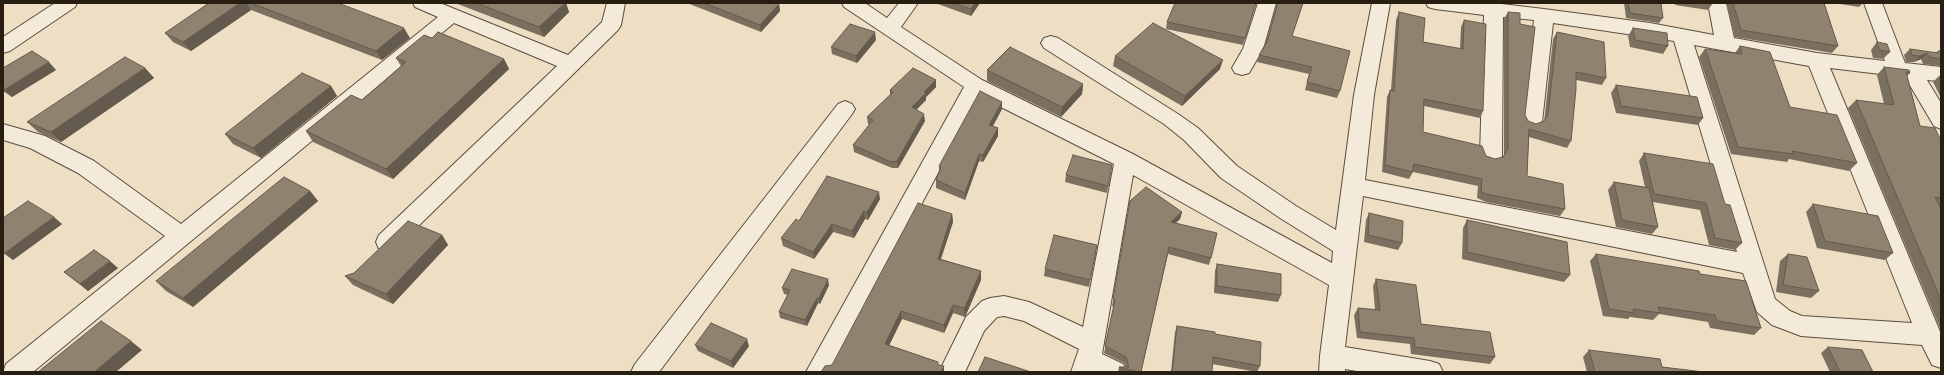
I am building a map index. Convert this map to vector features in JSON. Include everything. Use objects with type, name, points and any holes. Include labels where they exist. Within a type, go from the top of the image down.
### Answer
[{"type":"street","points":[[3,46],[68,3]]},
{"type":"street","points":[[422,3],[571,64]]},
{"type":"street","points":[[371,257],[611,25],[616,3]]},
{"type":"street","points":[[851,3],[975,86],[1125,160],[1341,280]]},
{"type":"street","points":[[889,28],[909,3]]},
{"type":"street","points":[[1242,68],[1252,49],[1266,3]]},
{"type":"street","points":[[1381,3],[1364,95],[1332,364],[1430,372]]},
{"type":"street","points":[[1435,3],[1494,11],[1535,11],[1725,42],[1817,60],[1941,74]]},
{"type":"street","points":[[1717,3],[1725,42]]},
{"type":"street","points":[[1872,3],[1905,70],[1941,121]]},
{"type":"street","points":[[1491,156],[1494,11]]},
{"type":"street","points":[[1532,122],[1535,11]]},
{"type":"street","points":[[15,372],[452,15]]},
{"type":"street","points":[[1682,36],[1765,305],[1781,318],[1801,326],[1929,335]]},
{"type":"street","points":[[1051,43],[1171,119],[1191,134],[1229,172],[1346,247]]},
{"type":"street","points":[[1817,60],[1929,335],[1941,357]]},
{"type":"street","points":[[819,372],[975,86]]},
{"type":"street","points":[[644,372],[844,109]]},
{"type":"street","points":[[3,132],[37,142],[86,167],[181,236]]},
{"type":"street","points":[[1089,359],[1125,160]]},
{"type":"street","points":[[1353,186],[1753,265]]},
{"type":"street","points":[[952,372],[975,324],[990,308],[1004,306],[1029,312],[1089,359],[1114,372]]},
{"type":"building","points":[[209,3],[240,3],[183,42],[165,33]]},
{"type":"building","points":[[251,3],[338,3],[404,28],[376,51]]},
{"type":"building","points":[[476,3],[565,3],[539,27]]},
{"type":"building","points":[[704,3],[777,3],[779,4],[760,25]]},
{"type":"building","points":[[953,3],[975,3],[971,9]]},
{"type":"building","points":[[1175,3],[1256,3],[1245,38],[1167,22]]},
{"type":"building","points":[[1278,3],[1303,3],[1292,36],[1350,51],[1340,91],[1307,82],[1312,67],[1259,55],[1267,42]]},
{"type":"building","points":[[1628,3],[1661,3],[1663,18],[1630,13]]},
{"type":"building","points":[[1733,3],[1824,3],[1838,46],[1741,30]]},
{"type":"building","points":[[1399,12],[1425,18],[1423,42],[1463,49],[1464,20],[1486,24],[1483,111],[1424,99],[1423,132],[1482,146],[1486,156],[1495,159],[1503,157],[1508,149],[1508,12],[1520,13],[1520,24],[1535,27],[1525,115],[1528,121],[1536,124],[1544,121],[1548,115],[1557,32],[1604,42],[1606,78],[1576,72],[1576,89],[1571,141],[1529,129],[1527,176],[1563,184],[1565,209],[1481,192],[1482,179],[1414,164],[1412,172],[1385,165],[1390,90],[1394,91]]},
{"type":"building","points":[[1153,23],[1223,60],[1185,96],[1115,56]]},
{"type":"building","points":[[850,24],[875,32],[856,56],[831,47]]},
{"type":"building","points":[[1633,28],[1667,33],[1668,46],[1635,40]]},
{"type":"building","points":[[438,32],[504,59],[386,169],[306,131],[351,95],[362,100],[406,62],[396,58],[424,35],[432,38]]},
{"type":"building","points":[[1877,42],[1887,44],[1890,52],[1879,50]]},
{"type":"building","points":[[1740,46],[1770,52],[1790,107],[1837,115],[1857,163],[1792,151],[1794,154],[1738,147],[1705,49],[1742,54]]},
{"type":"building","points":[[1010,47],[1083,84],[1062,107],[987,70]]},
{"type":"building","points":[[1910,49],[1938,53],[1938,51],[1941,51],[1941,59],[1929,57],[1927,53],[1920,56],[1912,55]]},
{"type":"building","points":[[32,51],[49,62],[4,90],[3,68]]},
{"type":"building","points":[[125,57],[145,68],[51,132],[27,122]]},
{"type":"building","points":[[1884,67],[1909,70],[1910,73],[1906,72],[1920,126],[1935,128],[1941,141],[1941,198],[1935,197],[1941,209],[1941,300],[1856,100],[1894,105]]},
{"type":"building","points":[[913,68],[936,80],[912,107],[924,114],[897,161],[891,162],[853,145],[873,120],[867,117],[893,92],[890,90]]},
{"type":"building","points":[[302,73],[331,86],[253,148],[225,134]]},
{"type":"building","points":[[1616,85],[1697,97],[1703,118],[1621,106]]},
{"type":"building","points":[[980,91],[1002,102],[989,125],[998,128],[983,155],[979,154],[965,193],[936,180],[941,167],[939,166]]},
{"type":"building","points":[[1644,153],[1713,164],[1725,204],[1730,205],[1742,243],[1715,238],[1706,203],[1654,194]]},
{"type":"building","points":[[1073,155],[1112,165],[1108,186],[1066,175]]},
{"type":"building","points":[[827,176],[879,192],[867,212],[864,211],[852,231],[832,224],[813,252],[781,238],[796,219],[799,221]]},
{"type":"building","points":[[284,177],[310,191],[183,298],[156,281]]},
{"type":"building","points":[[1614,182],[1649,188],[1658,227],[1622,220]]},
{"type":"building","points":[[1146,187],[1182,212],[1171,222],[1217,233],[1211,258],[1169,247],[1141,372],[1138,372],[1119,367],[1129,367],[1126,357],[1105,346],[1115,300],[1113,299],[1130,201]]},
{"type":"building","points":[[28,201],[54,217],[5,253],[3,252],[3,218]]},
{"type":"building","points":[[918,203],[952,214],[938,259],[981,271],[965,307],[953,305],[944,325],[901,311],[885,344],[938,362],[938,365],[944,366],[941,372],[821,372],[825,366],[832,365]]},
{"type":"building","points":[[1813,204],[1878,216],[1893,253],[1825,241]]},
{"type":"building","points":[[1369,213],[1403,221],[1402,243],[1368,235]]},
{"type":"building","points":[[1467,220],[1567,242],[1570,275],[1467,252]]},
{"type":"building","points":[[408,221],[442,235],[386,294],[345,276],[354,273]]},
{"type":"building","points":[[1054,235],[1097,245],[1090,280],[1045,269]]},
{"type":"building","points":[[94,250],[110,261],[80,284],[64,272]]},
{"type":"building","points":[[1596,254],[1699,271],[1700,274],[1746,281],[1761,328],[1717,321],[1715,315],[1658,307],[1660,313],[1633,309],[1634,313],[1609,309]]},
{"type":"building","points":[[1788,254],[1807,257],[1819,291],[1783,285]]},
{"type":"building","points":[[1217,264],[1281,274],[1281,295],[1217,286]]},
{"type":"building","points":[[792,269],[828,279],[819,298],[817,298],[805,320],[779,312],[790,290],[782,288]]},
{"type":"building","points":[[1376,279],[1416,285],[1421,324],[1490,332],[1495,357],[1415,347],[1414,338],[1360,332],[1358,308],[1380,310]]},
{"type":"building","points":[[101,321],[131,341],[94,372],[38,372]]},
{"type":"building","points":[[711,323],[747,339],[731,361],[695,345]]},
{"type":"building","points":[[1177,326],[1215,332],[1215,334],[1261,342],[1260,366],[1213,357],[1212,372],[1172,372]]},
{"type":"building","points":[[1828,347],[1862,350],[1873,372],[1840,372]]},
{"type":"building","points":[[1589,350],[1660,359],[1662,367],[1704,372],[1595,372]]},
{"type":"building","points":[[985,357],[1031,372],[978,372]]}]
